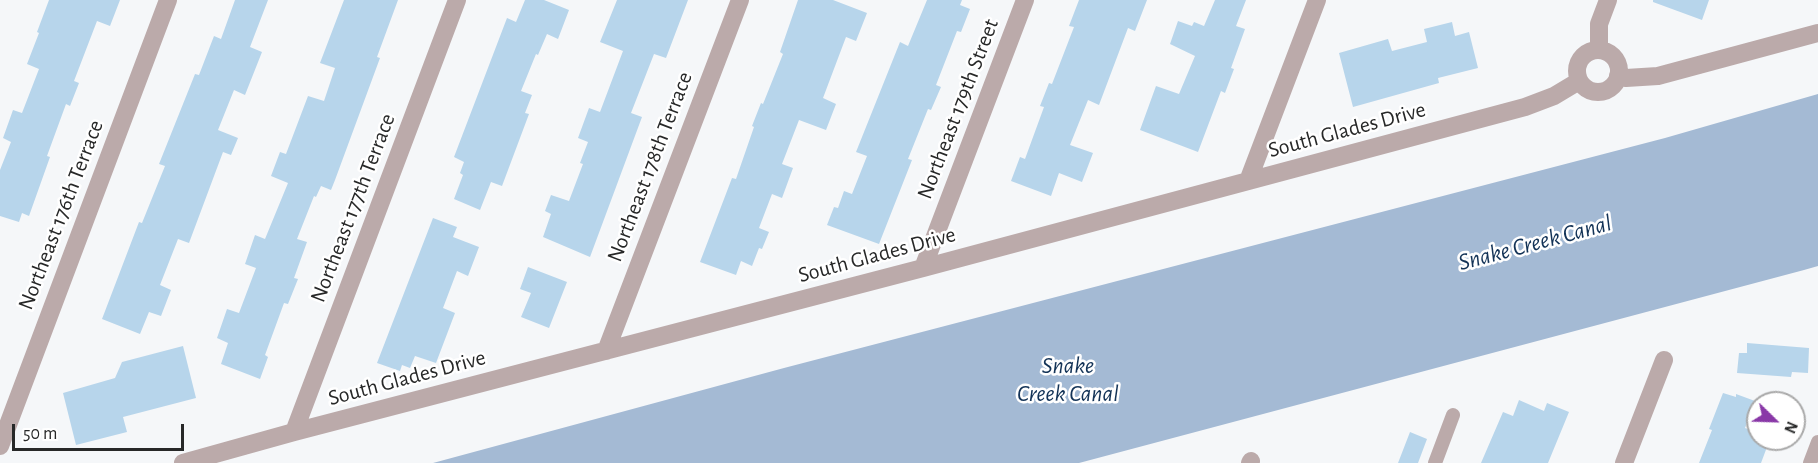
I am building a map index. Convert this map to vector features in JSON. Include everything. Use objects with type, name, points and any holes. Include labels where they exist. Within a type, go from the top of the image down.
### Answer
[{"type":"street","name":"Northeast 176th Terrace","points":[[0,446],[168,0]]},
{"type":"street","name":"Northeast 177th Terrace","points":[[294,432],[457,0]]},
{"type":"street","name":"Northeast 178th Terrace","points":[[606,351],[740,0]]},
{"type":"street","name":"Northeast 179th Street","points":[[923,268],[1025,0]]},
{"type":"street","points":[[1248,181],[1317,0]]},
{"type":"street","points":[[1599,50],[1599,24],[1608,0]]},
{"type":"street","points":[[1618,76],[1626,78],[1658,76],[1818,33]]},
{"type":"street","points":[[1599,50],[1609,52],[1614,57],[1619,69],[1618,76],[1611,88],[1598,93],[1585,89],[1579,81],[1576,69],[1578,62],[1588,52],[1599,50]]},
{"type":"street","name":"South Glades Drive","points":[[183,463],[1525,107],[1554,96],[1579,81]]},
{"type":"street","points":[[1624,463],[1664,360]]},
{"type":"lane","points":[[1436,463],[1454,415]]},
{"type":"lane","points":[[1810,463],[1818,442]]},
{"type":"water","name":"Snake Creek Canal","points":[[1818,94],[1818,266],[1804,270],[1079,463],[433,463],[784,368],[1665,138]]},
{"type":"building","points":[[49,0],[120,0],[110,26],[97,21],[74,81],[79,83],[70,106],[66,104],[29,216],[22,213],[19,222],[0,216],[0,170],[11,142],[3,138],[13,110],[22,113],[39,69],[27,64]]},
{"type":"building","points":[[235,0],[268,0],[250,47],[262,52],[245,95],[234,90],[218,130],[238,138],[231,155],[223,152],[189,243],[178,239],[160,285],[171,290],[161,316],[149,312],[140,334],[102,319],[139,222],[142,223],[165,166],[159,164],[195,74],[199,75],[214,36],[221,39]]},
{"type":"building","points":[[344,0],[398,0],[377,57],[380,58],[331,190],[321,186],[316,197],[314,196],[297,239],[307,242],[294,278],[298,279],[288,304],[284,303],[265,355],[268,357],[260,379],[221,364],[228,343],[217,338],[227,309],[239,313],[256,268],[245,264],[255,235],[265,239],[288,183],[271,176],[280,152],[286,154],[308,96],[324,101],[335,68],[320,63]]},
{"type":"building","points":[[525,0],[544,0],[569,10],[558,39],[547,34],[538,55],[536,54],[521,91],[532,95],[525,113],[529,114],[502,186],[491,182],[480,210],[454,199],[463,175],[460,173],[464,162],[454,157],[507,18],[516,22]]},
{"type":"building","points":[[617,0],[688,0],[666,58],[654,54],[631,113],[642,117],[590,257],[543,237],[551,214],[545,211],[551,195],[569,201],[583,164],[580,163],[588,142],[578,138],[589,108],[600,112],[623,51],[600,42]]},
{"type":"building","points":[[798,0],[833,0],[867,13],[856,41],[846,37],[823,98],[836,104],[826,130],[799,120],[782,164],[793,168],[782,198],[772,194],[759,228],[769,232],[752,266],[741,261],[736,275],[700,262],[732,178],[736,179],[754,127],[752,126],[783,54],[780,52]]},
{"type":"building","points":[[927,0],[962,0],[960,5],[970,9],[961,32],[957,31],[936,85],[941,87],[931,110],[928,109],[908,159],[912,160],[879,244],[827,225],[834,207],[838,208],[844,191],[852,194],[867,156],[856,152],[900,42],[908,46]]},
{"type":"building","points":[[1079,0],[1147,0],[1135,31],[1128,28],[1099,105],[1088,100],[1070,145],[1093,153],[1082,182],[1059,173],[1051,196],[1011,181],[1020,157],[1025,159],[1044,107],[1040,106],[1049,83],[1052,84],[1074,27],[1069,26]]},
{"type":"building","points":[[1215,0],[1246,0],[1236,26],[1245,29],[1225,93],[1221,91],[1198,152],[1140,130],[1156,86],[1179,94],[1195,56],[1170,44],[1178,21],[1192,26],[1194,22],[1204,26]]},
{"type":"building","points":[[1653,0],[1709,0],[1702,20],[1653,2]]},
{"type":"building","points":[[1452,22],[1455,36],[1469,32],[1478,68],[1438,78],[1439,83],[1353,107],[1339,53],[1388,39],[1392,51],[1427,42],[1424,29]]},
{"type":"building","points":[[433,218],[457,227],[453,237],[479,247],[468,276],[457,271],[443,308],[455,313],[436,363],[415,356],[410,368],[402,365],[400,371],[377,363]]},
{"type":"building","points":[[528,267],[567,282],[549,328],[521,317],[531,293],[520,289]]},
{"type":"building","points":[[1747,343],[1809,348],[1808,373],[1792,372],[1791,377],[1737,373],[1739,353],[1747,353]]},
{"type":"building","points":[[183,346],[196,398],[123,417],[127,432],[76,445],[63,393],[115,378],[122,362]]},
{"type":"building","points":[[1723,393],[1746,398],[1746,451],[1766,451],[1761,463],[1699,463],[1712,430],[1709,429]]},
{"type":"building","points":[[1519,400],[1544,411],[1547,403],[1569,412],[1548,463],[1481,463],[1503,412],[1513,416]]},
{"type":"building","points":[[1410,432],[1427,439],[1418,463],[1398,463]]}]
